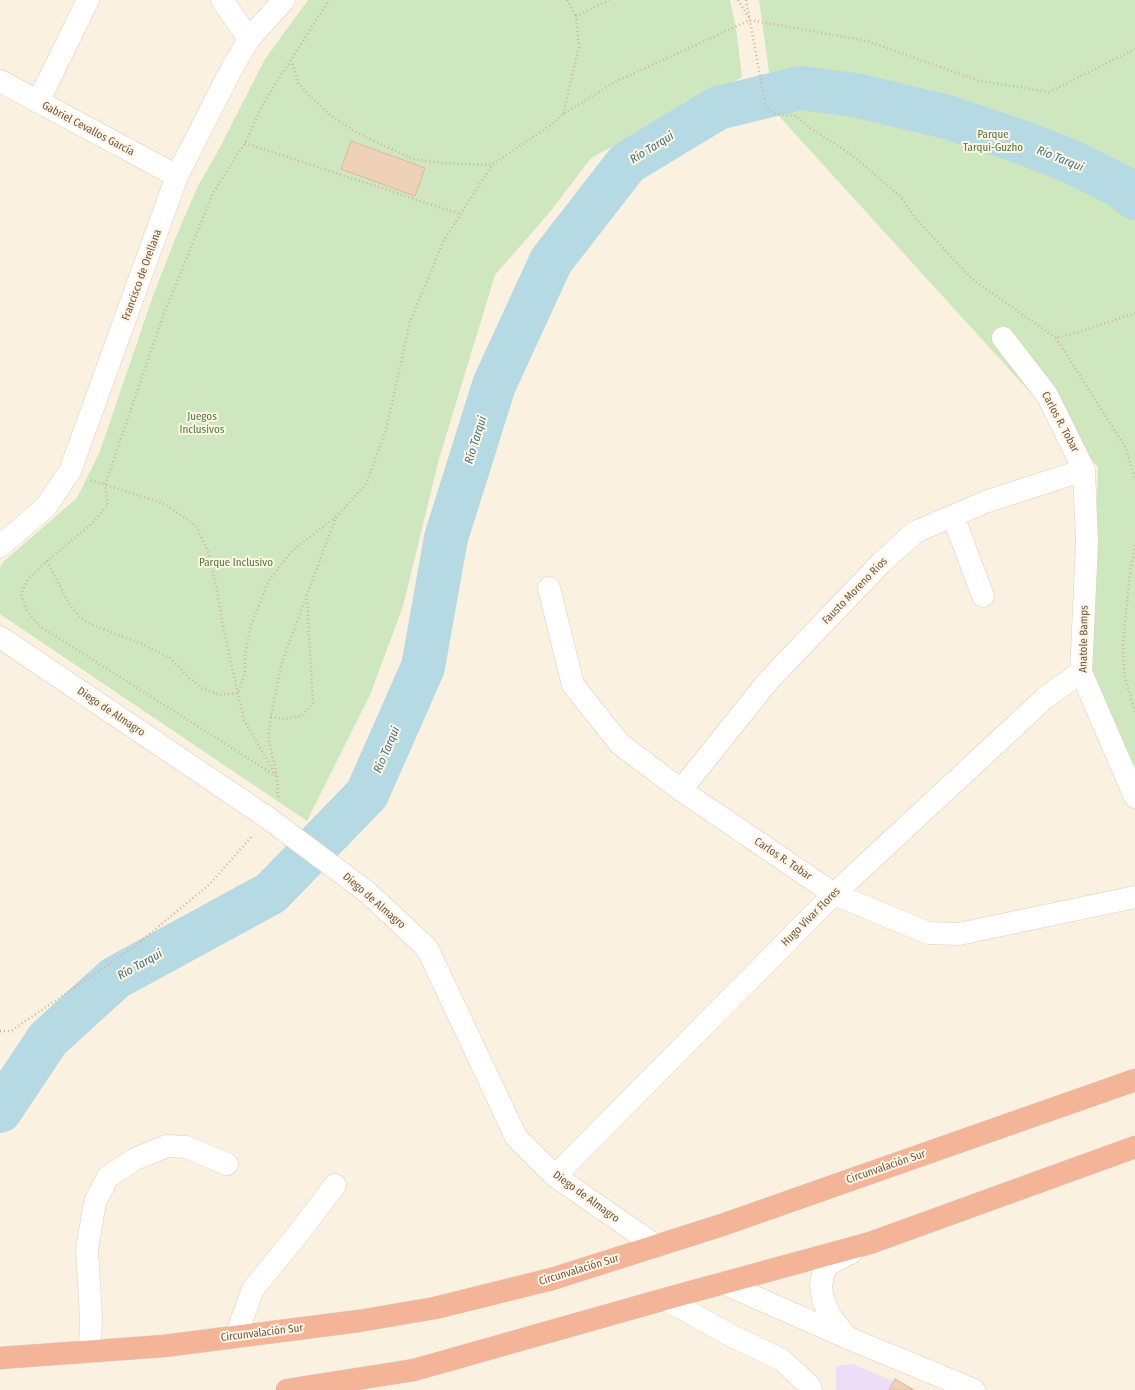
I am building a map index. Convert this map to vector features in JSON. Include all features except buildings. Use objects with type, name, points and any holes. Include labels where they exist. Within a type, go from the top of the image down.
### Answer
[{"type":"highway","name":"Circunvalación Sur","points":[[0,1358],[164,1346],[359,1321],[435,1308],[552,1279],[722,1225],[1135,1080]]},
{"type":"highway","points":[[287,1390],[414,1370],[870,1243],[1135,1147]]},
{"type":"street","points":[[38,102],[88,0]]},
{"type":"street","points":[[222,0],[249,39]]},
{"type":"street","name":"Francisco de Orellana","points":[[0,546],[45,508],[70,471],[177,176],[232,68],[249,39],[284,0]]},
{"type":"street","name":"Gabriel Cevallos García","points":[[0,81],[177,176]]},
{"type":"street","name":"Carlos R. Tobar","points":[[1003,338],[1047,395],[1084,470]]},
{"type":"street","name":"Fausto Moreno Ríos","points":[[680,790],[769,680],[881,563],[915,532],[988,501],[1084,470]]},
{"type":"street","name":"Anatole Bamps","points":[[1084,470],[1087,543],[1081,672],[1135,797]]},
{"type":"street","points":[[953,516],[984,596]]},
{"type":"street","name":"Carlos R. Tobar","points":[[549,588],[573,685],[620,744],[680,790],[834,894],[928,933],[959,934],[1135,897]]},
{"type":"street","name":"Diego de Almagro","points":[[0,637],[268,818],[367,892],[427,948],[516,1137],[555,1176],[656,1246]]},
{"type":"street","name":"Hugo Vivar Flores","points":[[555,1176],[834,894],[1045,698],[1081,672]]},
{"type":"street","points":[[90,1351],[91,1317],[87,1249],[95,1202],[108,1177],[135,1159],[167,1146],[186,1147],[226,1164]]},
{"type":"street","points":[[236,1336],[253,1289],[302,1230],[335,1185]]},
{"type":"street","points":[[848,1338],[830,1316],[823,1300],[821,1286],[823,1273],[829,1264],[870,1243]]},
{"type":"street","points":[[723,1283],[848,1338],[974,1390]]},
{"type":"street","points":[[665,1299],[732,1336],[782,1360],[810,1386],[811,1390]]},
{"type":"path","points":[[277,776],[38,625],[27,610],[21,594],[28,579],[47,560],[88,526],[108,505],[105,485],[163,316],[213,193],[245,143],[264,102],[330,0]]},
{"type":"path","points":[[563,114],[579,47],[576,16],[567,0]]},
{"type":"path","points":[[576,16],[609,0]]},
{"type":"path","points":[[738,0],[750,20]]},
{"type":"path","points":[[746,0],[766,108],[777,114],[796,116],[809,127],[852,155],[900,196],[915,218],[972,279],[1056,338],[1126,448],[1135,480]]},
{"type":"path","points":[[238,693],[245,673],[245,653],[251,625],[269,580],[292,550],[336,517],[366,484],[386,430],[410,322],[444,240],[492,165],[552,124],[563,114],[615,82],[750,20],[867,41],[980,81],[1049,92],[1135,49]]},
{"type":"path","points":[[290,60],[298,83],[331,116],[357,133],[413,159],[442,163],[492,165]]},
{"type":"path","points":[[245,143],[460,214]]},
{"type":"path","points":[[1056,338],[1135,313]]},
{"type":"path","points":[[70,471],[105,485],[166,504],[196,526],[209,554],[244,720],[277,776]]},
{"type":"path","points":[[0,1031],[11,1031],[134,946],[210,884],[268,818],[279,803],[277,776],[268,737],[271,716],[282,662],[336,517]]},
{"type":"path","points":[[1135,545],[1130,572],[1123,642],[1124,674],[1135,712]]},
{"type":"path","points":[[47,560],[69,604],[81,618],[95,626],[142,644],[170,658],[189,678],[202,688],[220,695],[238,693]]},
{"type":"path","points":[[271,716],[283,719],[301,716],[313,704],[307,595]]},
{"type":"shaded area","points":[[853,1364],[913,1390],[836,1390],[836,1366]]},
{"type":"green space","name":"Parque Inclusivo","points":[[308,0],[730,0],[736,28],[742,77],[591,158],[550,212],[495,275],[439,459],[403,606],[370,695],[307,821],[0,614],[0,568],[3,562],[77,498],[100,451],[153,296],[175,239],[198,186],[218,151],[265,59]]},
{"type":"green space","name":"Parque Tarqui-Guzho","points":[[759,0],[1135,0],[1135,767],[1091,670],[1098,467],[777,114],[773,101]]},
{"type":"waterway","name":"Río Tarqui","points":[[0,1111],[48,1039],[115,978],[271,893],[367,794],[423,667],[446,538],[494,385],[551,261],[627,163],[718,108],[800,88],[855,95],[947,117],[1027,144],[1072,162],[1120,186],[1135,198]]},
{"type":"park label","name":"Juegos Inclusivos","points":[[202,423]]}]
